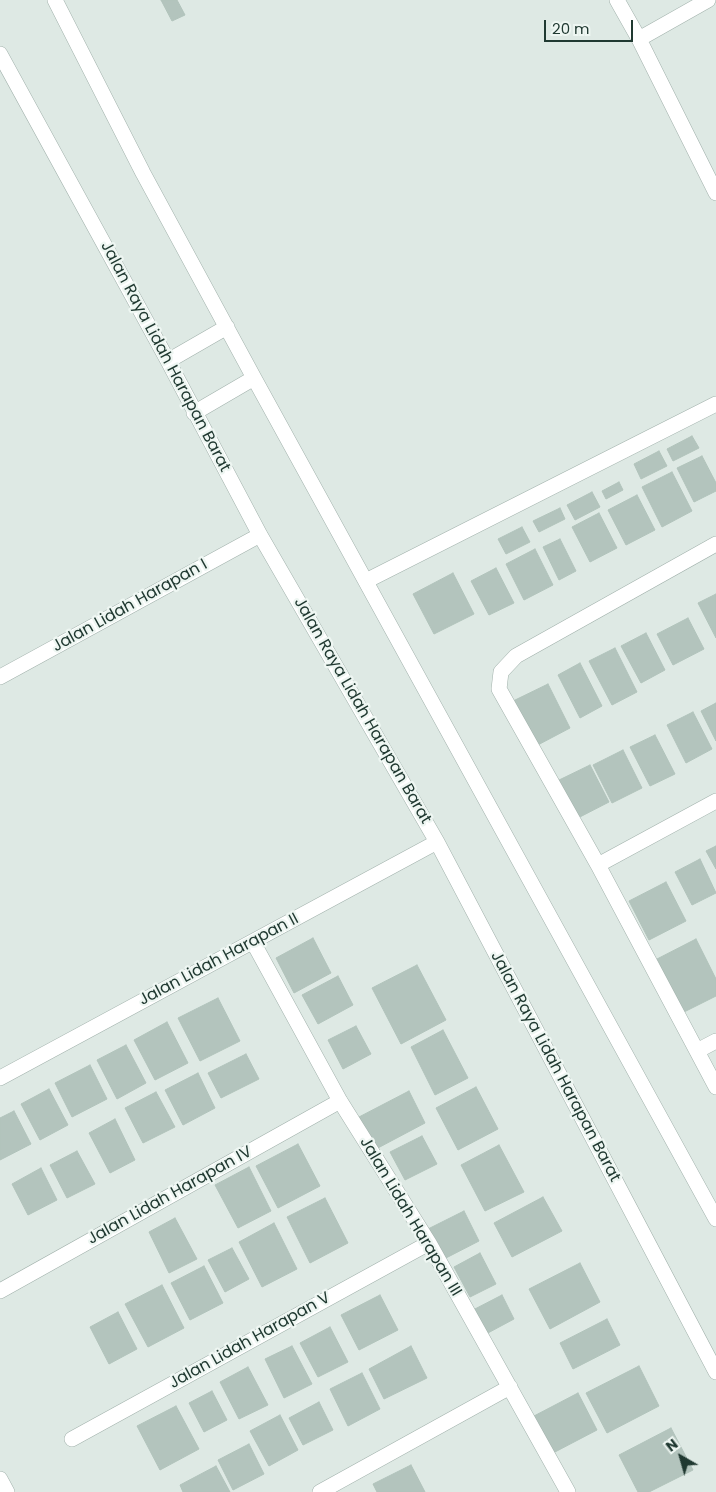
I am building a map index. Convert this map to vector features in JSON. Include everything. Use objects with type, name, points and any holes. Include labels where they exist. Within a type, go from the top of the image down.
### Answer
[{"type":"street","points":[[55,0],[143,173],[254,378],[716,1219]]},
{"type":"street","points":[[617,0],[639,39],[716,193]]},
{"type":"street","points":[[639,39],[708,0]]},
{"type":"street","name":"Jalan Raya Lidah Harapan Barat","points":[[0,54],[168,361],[260,535],[437,842],[716,1372]]},
{"type":"street","points":[[168,361],[227,327]]},
{"type":"street","points":[[194,413],[254,378]]},
{"type":"street","points":[[366,581],[716,404]]},
{"type":"street","name":"Jalan Lidah Harapan I","points":[[0,677],[260,535]]},
{"type":"street","points":[[716,544],[516,656],[501,672],[499,689],[598,865],[716,1087]]},
{"type":"street","points":[[598,865],[716,801]]},
{"type":"street","name":"Jalan Lidah Harapan II","points":[[0,1078],[437,842]]},
{"type":"street","name":"Jalan Lidah Harapan III","points":[[252,942],[340,1101],[429,1243],[568,1492]]},
{"type":"street","points":[[697,1051],[716,1041]]},
{"type":"street","name":"Jalan Lidah Harapan IV","points":[[0,1291],[340,1101]]},
{"type":"street","name":"Jalan Lidah Harapan V","points":[[72,1439],[429,1243]]},
{"type":"street","points":[[320,1492],[510,1387]]},
{"type":"street","points":[[0,1479],[7,1492]]},
{"type":"building","points":[[161,0],[177,0],[185,15],[172,21]]},
{"type":"building","points":[[692,436],[699,448],[673,461],[667,449]]},
{"type":"building","points":[[659,451],[667,466],[641,479],[634,464]]},
{"type":"building","points":[[702,456],[716,483],[716,491],[694,502],[677,468]]},
{"type":"building","points":[[672,472],[692,511],[662,527],[642,487]]},
{"type":"building","points":[[619,482],[623,490],[606,499],[602,491]]},
{"type":"building","points":[[592,492],[600,507],[575,520],[567,505]]},
{"type":"building","points":[[637,495],[655,530],[626,545],[608,510]]},
{"type":"building","points":[[560,508],[565,519],[539,532],[533,521]]},
{"type":"building","points":[[599,513],[617,548],[590,562],[572,527]]},
{"type":"building","points":[[522,527],[530,542],[506,554],[498,539]]},
{"type":"building","points":[[560,539],[576,571],[559,580],[543,547]]},
{"type":"building","points":[[535,549],[553,585],[524,600],[506,564]]},
{"type":"building","points":[[496,568],[514,603],[489,615],[471,581]]},
{"type":"building","points":[[453,573],[474,614],[434,634],[413,594]]},
{"type":"building","points":[[716,594],[716,638],[698,603]]},
{"type":"building","points":[[688,618],[704,649],[673,665],[657,634]]},
{"type":"building","points":[[646,633],[665,670],[641,683],[621,646]]},
{"type":"building","points":[[615,648],[637,692],[612,705],[589,661]]},
{"type":"building","points":[[580,663],[602,706],[580,718],[558,675]]},
{"type":"building","points":[[548,684],[570,728],[534,747],[511,702]]},
{"type":"building","points":[[716,703],[716,741],[701,711]]},
{"type":"building","points":[[693,712],[712,749],[686,763],[667,725]]},
{"type":"building","points":[[655,735],[675,774],[650,786],[630,747]]},
{"type":"building","points":[[623,750],[642,788],[612,803],[593,765]]},
{"type":"building","points":[[590,765],[609,802],[574,820],[555,782]]},
{"type":"building","points":[[716,846],[716,869],[706,851]]},
{"type":"building","points":[[700,859],[716,893],[692,905],[675,872]]},
{"type":"building","points":[[666,882],[686,921],[649,940],[629,901]]},
{"type":"building","points":[[313,938],[331,973],[294,993],[276,958]]},
{"type":"building","points":[[696,939],[716,979],[716,996],[684,1012],[657,959]]},
{"type":"building","points":[[417,965],[446,1020],[401,1044],[372,988]]},
{"type":"building","points":[[338,976],[353,1005],[318,1024],[302,995]]},
{"type":"building","points":[[218,998],[240,1041],[200,1061],[178,1018]]},
{"type":"building","points":[[167,1022],[188,1063],[155,1080],[134,1040]]},
{"type":"building","points":[[356,1026],[371,1054],[343,1069],[328,1040]]},
{"type":"building","points":[[443,1030],[468,1078],[435,1095],[411,1047]]},
{"type":"building","points":[[126,1045],[146,1083],[117,1099],[97,1060]]},
{"type":"building","points":[[246,1054],[259,1079],[221,1098],[208,1073]]},
{"type":"building","points":[[90,1065],[107,1099],[72,1117],[55,1083]]},
{"type":"building","points":[[198,1073],[215,1108],[183,1125],[165,1090]]},
{"type":"building","points":[[476,1087],[498,1129],[458,1150],[436,1108]]},
{"type":"building","points":[[49,1089],[68,1125],[40,1140],[21,1104]]},
{"type":"building","points":[[409,1091],[425,1123],[376,1149],[359,1117]]},
{"type":"building","points":[[156,1092],[175,1127],[143,1143],[125,1108]]},
{"type":"building","points":[[14,1111],[31,1144],[0,1160],[0,1118]]},
{"type":"building","points":[[115,1119],[135,1160],[110,1173],[89,1133]]},
{"type":"building","points":[[422,1136],[437,1164],[405,1180],[390,1152]]},
{"type":"building","points":[[298,1144],[320,1186],[278,1208],[256,1166]]},
{"type":"building","points":[[499,1145],[524,1192],[485,1211],[461,1165]]},
{"type":"building","points":[[77,1151],[95,1184],[67,1198],[50,1165]]},
{"type":"building","points":[[249,1167],[271,1211],[238,1228],[215,1185]]},
{"type":"building","points":[[41,1168],[57,1200],[28,1215],[12,1184]]},
{"type":"building","points":[[543,1197],[562,1231],[512,1257],[494,1223]]},
{"type":"building","points":[[325,1198],[348,1243],[310,1263],[287,1217]]},
{"type":"building","points":[[464,1211],[479,1241],[444,1259],[428,1229]]},
{"type":"building","points":[[175,1218],[197,1259],[169,1273],[149,1232]]},
{"type":"building","points":[[274,1223],[297,1269],[262,1287],[239,1242]]},
{"type":"building","points":[[232,1248],[249,1279],[225,1292],[208,1260]]},
{"type":"building","points":[[480,1253],[496,1284],[470,1297],[454,1267]]},
{"type":"building","points":[[580,1263],[600,1302],[550,1329],[529,1289]]},
{"type":"building","points":[[204,1266],[223,1303],[190,1320],[171,1283]]},
{"type":"building","points":[[162,1285],[184,1328],[148,1347],[125,1304]]},
{"type":"building","points":[[380,1295],[398,1330],[359,1350],[341,1315]]},
{"type":"building","points":[[502,1295],[514,1319],[486,1334],[473,1310]]},
{"type":"building","points":[[118,1312],[137,1349],[109,1364],[90,1327]]},
{"type":"building","points":[[607,1319],[620,1345],[573,1369],[560,1343]]},
{"type":"building","points":[[330,1327],[348,1362],[318,1377],[300,1343]]},
{"type":"building","points":[[292,1346],[312,1384],[284,1398],[265,1359]]},
{"type":"building","points":[[411,1346],[427,1378],[384,1399],[369,1369]]},
{"type":"building","points":[[639,1366],[659,1406],[607,1433],[586,1393]]},
{"type":"building","points":[[248,1367],[268,1405],[239,1419],[220,1382]]},
{"type":"building","points":[[362,1373],[380,1409],[348,1426],[330,1389]]},
{"type":"building","points":[[212,1391],[227,1420],[204,1432],[189,1403]]},
{"type":"building","points":[[578,1393],[597,1430],[553,1453],[534,1416]]},
{"type":"building","points":[[319,1402],[333,1430],[303,1445],[289,1418]]},
{"type":"building","points":[[176,1406],[199,1449],[160,1470],[137,1426]]},
{"type":"building","points":[[280,1415],[298,1450],[269,1466],[250,1431]]},
{"type":"building","points":[[671,1428],[693,1470],[649,1492],[638,1492],[619,1455]]},
{"type":"building","points":[[249,1444],[264,1474],[233,1490],[218,1460]]},
{"type":"building","points":[[411,1465],[425,1492],[377,1492],[373,1484]]},
{"type":"building","points":[[216,1466],[230,1492],[183,1492],[180,1485]]}]
